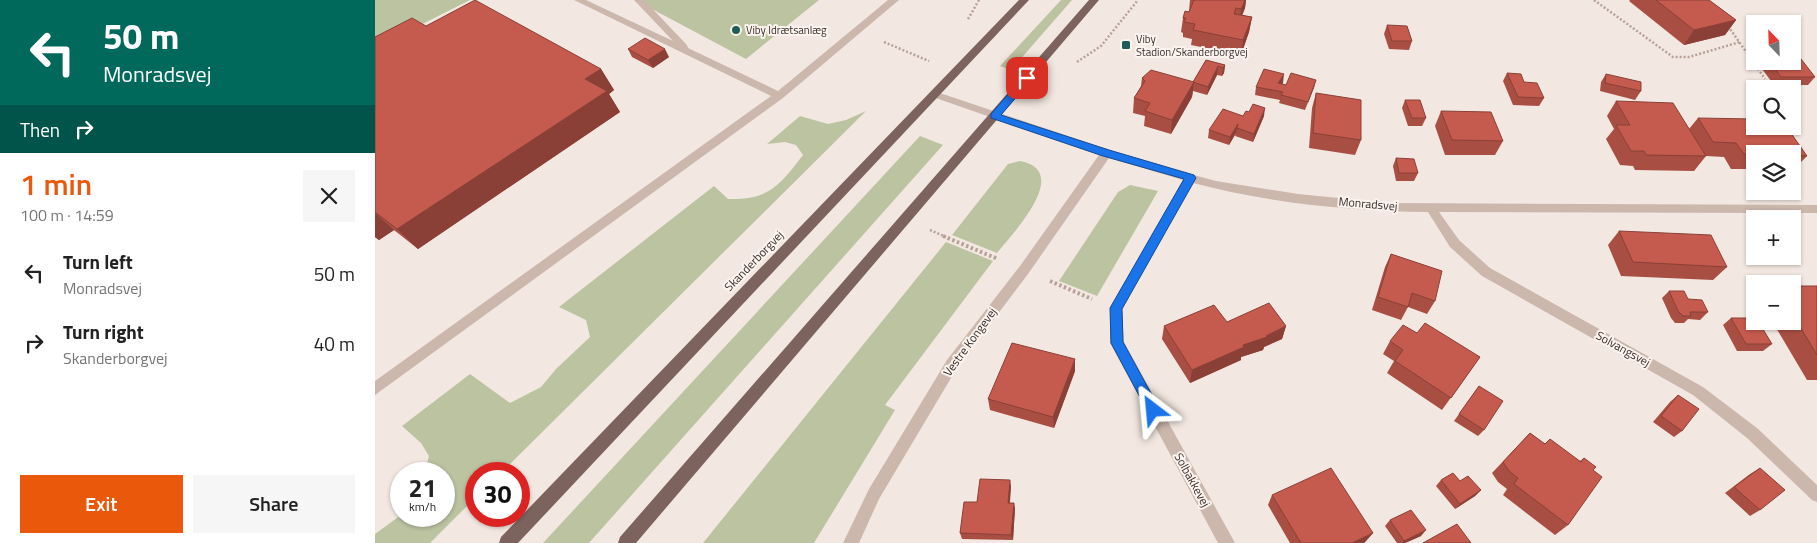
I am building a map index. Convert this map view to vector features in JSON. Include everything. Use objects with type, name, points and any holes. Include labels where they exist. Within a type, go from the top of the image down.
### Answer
[{"type":"main road","name":"Skanderborgvej","points":[[507,543],[1024,0]]},
{"type":"main road","points":[[626,543],[1094,0]]},
{"type":"street","points":[[579,0],[779,96]]},
{"type":"street","points":[[639,0],[689,53]]},
{"type":"street","points":[[375,389],[779,96],[893,0]]},
{"type":"street","name":"Monradsvej","points":[[934,94],[1106,153],[1190,178],[1298,198],[1390,207],[1817,209]]},
{"type":"street","name":"Vestre Kongevej","points":[[851,543],[874,494],[952,364],[1023,270],[1106,153]]},
{"type":"street","name":"Solbakkevej","points":[[1190,178],[1116,308],[1117,343],[1227,543]]},
{"type":"street","name":"Solvangsvej","points":[[1431,207],[1443,231],[1461,253],[1486,272],[1698,391],[1752,433],[1817,495]]},
{"type":"path","points":[[1594,0],[1673,56],[1689,58],[1740,42]]},
{"type":"path","points":[[1724,21],[1765,80]]},
{"type":"path","points":[[890,44],[917,56]]},
{"type":"green space","points":[[375,0],[470,0],[375,48]]},
{"type":"green space","name":"Viby Idrætsanlæg","points":[[635,0],[819,0],[746,59]]},
{"type":"green space","points":[[1061,0],[1072,0],[1011,70],[1000,66]]},
{"type":"green space","points":[[866,111],[512,462],[465,462],[465,508],[455,518],[455,462],[427,462],[429,456],[421,443],[402,426],[470,374],[510,403],[541,387],[556,369],[590,337],[586,320],[559,307],[714,186],[728,199],[742,199],[763,194],[780,183],[803,155],[796,145],[785,142],[767,144],[800,116],[828,124],[846,120]]},
{"type":"green space","points":[[920,136],[943,145],[589,543],[543,543]]},
{"type":"green space","points":[[1020,161],[1035,167],[1041,177],[1040,189],[1034,204],[1025,218],[997,253],[952,235],[1008,164]]},
{"type":"green space","points":[[1130,185],[1158,191],[1097,296],[1059,281],[1118,192]]},
{"type":"green space","points":[[946,242],[993,261],[885,405],[895,410],[814,543],[703,543]]},
{"type":"green space","points":[[390,523],[390,527],[446,527],[430,543],[375,543],[375,534]]},
{"type":"building","points":[[475,0],[601,69],[585,79],[607,91],[397,229],[375,212],[375,37],[412,18],[426,26]]},
{"type":"building","points":[[1194,0],[1245,0],[1241,9],[1236,8],[1234,14],[1252,17],[1243,40],[1193,30],[1195,24],[1184,22],[1186,18],[1183,18],[1185,11],[1189,12]]},
{"type":"building","points":[[1656,0],[1709,0],[1736,20],[1694,30]]},
{"type":"building","points":[[1387,25],[1407,26],[1412,41],[1392,41]]},
{"type":"building","points":[[645,38],[665,49],[648,60],[628,49]]},
{"type":"building","points":[[1801,59],[1815,77],[1781,77],[1776,70],[1801,70]]},
{"type":"building","points":[[1206,60],[1225,65],[1223,68],[1218,66],[1208,87],[1193,82]]},
{"type":"building","points":[[1264,69],[1284,74],[1278,83],[1286,85],[1291,73],[1316,80],[1308,102],[1281,95],[1283,92],[1256,87]]},
{"type":"building","points":[[1151,70],[1194,82],[1172,120],[1145,111],[1150,103],[1134,98],[1145,81],[1142,78]]},
{"type":"building","points":[[1507,73],[1521,74],[1524,82],[1537,83],[1544,98],[1518,97]]},
{"type":"building","points":[[1606,74],[1641,82],[1641,91],[1605,83]]},
{"type":"building","points":[[1316,93],[1361,100],[1361,140],[1313,133]]},
{"type":"building","points":[[1405,100],[1420,100],[1426,118],[1412,118]]},
{"type":"building","points":[[1616,101],[1673,103],[1706,156],[1646,155],[1644,151],[1631,151],[1616,125],[1630,125]]},
{"type":"building","points":[[1253,104],[1265,108],[1254,134],[1237,128],[1238,124],[1230,137],[1209,130],[1223,109],[1243,116],[1246,111],[1249,112]]},
{"type":"building","points":[[1441,111],[1491,112],[1503,141],[1452,140]]},
{"type":"building","points":[[1698,118],[1746,119],[1746,135],[1792,135],[1799,145],[1746,145],[1746,154],[1744,154],[1736,143],[1713,142]]},
{"type":"building","points":[[1801,147],[1807,156],[1801,156]]},
{"type":"building","points":[[1396,158],[1414,159],[1418,173],[1399,173]]},
{"type":"building","points":[[1619,231],[1711,235],[1727,267],[1633,262]]},
{"type":"building","points":[[1391,254],[1442,271],[1435,301],[1412,293],[1408,307],[1378,297]]},
{"type":"building","points":[[1801,286],[1817,286],[1817,355],[1801,328]]},
{"type":"building","points":[[1669,291],[1684,291],[1688,299],[1702,300],[1708,312],[1690,312],[1691,316],[1683,316],[1678,311]]},
{"type":"building","points":[[1269,303],[1286,326],[1267,337],[1243,345],[1244,347],[1192,370],[1164,326],[1214,305],[1227,322]]},
{"type":"building","points":[[1731,318],[1746,318],[1746,330],[1763,330],[1772,344],[1746,344]]},
{"type":"building","points":[[1425,323],[1480,357],[1451,398],[1395,361],[1403,350],[1390,341],[1403,325],[1417,333]]},
{"type":"building","points":[[1012,343],[1075,359],[1053,417],[988,399]]},
{"type":"building","points":[[1479,386],[1503,401],[1484,430],[1459,414]]},
{"type":"building","points":[[1678,395],[1699,409],[1682,431],[1661,416]]},
{"type":"building","points":[[1530,433],[1545,444],[1550,439],[1581,462],[1584,458],[1596,467],[1593,470],[1602,477],[1568,525],[1514,484],[1518,478],[1509,471],[1503,462]]},
{"type":"building","points":[[1331,468],[1373,533],[1352,543],[1301,543],[1272,495]]},
{"type":"building","points":[[1760,468],[1785,490],[1760,510],[1734,487]]},
{"type":"building","points":[[1453,473],[1460,481],[1468,476],[1481,490],[1460,504],[1441,480]]},
{"type":"building","points":[[980,479],[1010,480],[1008,503],[1014,503],[1011,535],[960,533],[964,502],[977,502]]},
{"type":"building","points":[[1411,510],[1426,530],[1404,541],[1390,520]]},
{"type":"building","points":[[1457,524],[1471,543],[1423,543]]},
{"type":"place","name":"Viby Idrætsanlæg","points":[[736,30]]},
{"type":"place","name":"Viby Stadion/Skanderborgvej","points":[[1126,45]]},
{"type":"route","points":[[1027,78],[995,116],[1106,153],[1190,178],[1116,308],[1117,343],[1153,410]]}]
